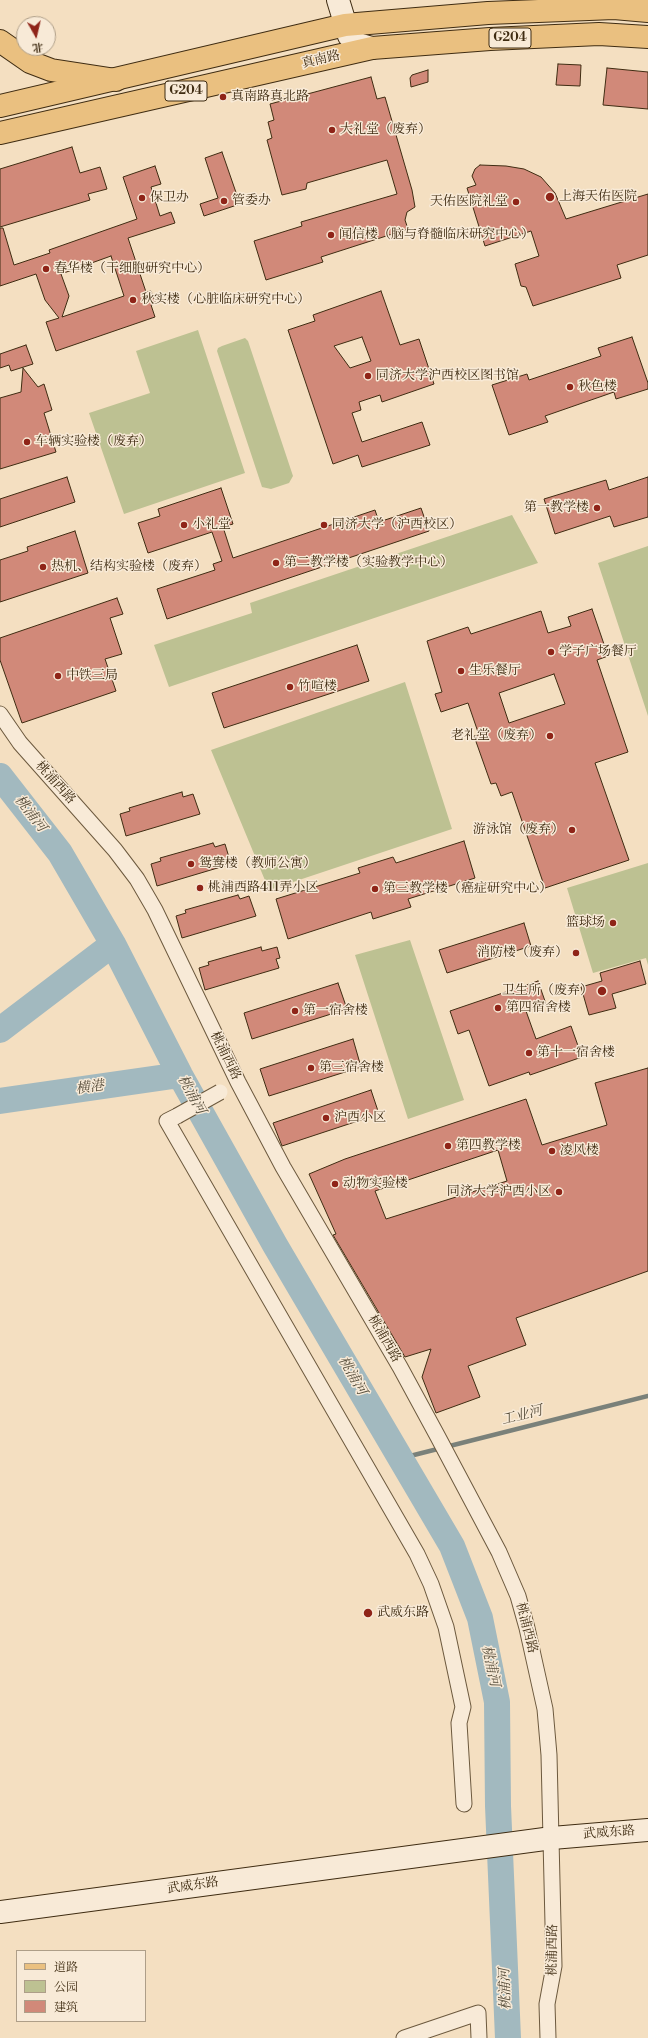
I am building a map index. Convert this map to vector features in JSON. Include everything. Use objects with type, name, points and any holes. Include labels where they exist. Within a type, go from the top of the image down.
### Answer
[{"type":"main road","points":[[338,0],[349,36],[358,44],[372,48]]},
{"type":"main road","name":"G204","points":[[0,106],[116,80],[345,25],[488,13],[614,8],[648,11]]},
{"type":"main road","name":"真南路","points":[[0,133],[372,48],[490,39],[606,34],[648,38]]},
{"type":"main road","points":[[0,41],[30,62],[51,70],[116,80]]},
{"type":"main road","name":"武威东路","points":[[0,1912],[552,1838],[648,1830]]},
{"type":"street","name":"桃浦西路","points":[[1,716],[20,743],[115,850],[137,879],[155,910],[238,1082],[284,1167],[400,1367],[500,1552],[518,1596],[527,1628],[547,1723],[552,1838],[554,1966],[547,2004],[548,2038]]},
{"type":"street","points":[[238,1082],[167,1121],[413,1547],[431,1584],[446,1627],[463,1707],[459,1724],[464,1804]]},
{"type":"street","points":[[404,2038],[478,2013],[479,2038]]},
{"type":"green space","points":[[198,330],[245,473],[124,514],[89,413],[150,393],[136,351]]},
{"type":"green space","points":[[245,338],[248,341],[293,476],[289,483],[271,489],[262,487],[217,351],[218,348],[222,346]]},
{"type":"green space","points":[[512,515],[538,563],[169,687],[154,645],[252,613],[250,603]]},
{"type":"green space","points":[[648,546],[648,716],[598,563]]},
{"type":"green space","points":[[405,682],[452,829],[269,890],[211,750]]},
{"type":"green space","name":"篮球场","points":[[648,863],[648,965],[646,958],[593,973],[567,888]]},
{"type":"green space","points":[[410,940],[464,1100],[408,1119],[355,955]]},
{"type":"building","points":[[558,64],[581,65],[580,86],[556,85]]},
{"type":"building","points":[[607,68],[648,72],[648,109],[603,105]]},
{"type":"building","points":[[428,70],[428,82],[411,87],[410,78],[412,75]]},
{"type":"building","name":"大礼堂（废弃）","points":[[371,77],[377,99],[385,97],[412,190],[415,207],[407,212],[405,220],[408,229],[321,257],[323,262],[266,280],[254,241],[302,226],[301,222],[397,194],[387,160],[307,183],[306,189],[282,195],[267,140],[272,138],[268,122],[274,120],[270,104]]},
{"type":"building","points":[[72,147],[80,173],[100,167],[107,189],[88,194],[90,200],[0,227],[0,169]]},
{"type":"building","points":[[222,152],[240,204],[204,216],[200,204],[218,198],[205,158]]},
{"type":"building","points":[[480,165],[506,166],[524,169],[541,177],[555,193],[566,219],[648,194],[648,255],[617,265],[621,278],[533,306],[526,287],[521,286],[515,264],[539,256],[531,231],[485,246],[467,188],[476,185],[472,176],[475,169]]},
{"type":"building","points":[[155,166],[161,184],[151,187],[160,216],[171,212],[175,223],[128,238],[146,292],[151,291],[156,304],[151,305],[155,317],[56,351],[46,322],[59,318],[45,300],[36,274],[0,286],[0,228],[3,228],[14,265],[50,253],[49,250],[137,219],[123,177]],"holes":[[[111,256],[124,296],[62,317],[69,296],[61,274]]]},
{"type":"building","name":"同济大学沪西校区图书馆","points":[[381,291],[400,345],[419,339],[434,384],[382,402],[380,395],[359,402],[361,410],[352,413],[362,442],[422,422],[430,445],[362,467],[358,455],[333,464],[288,330],[315,321],[313,315]],"holes":[[[362,337],[371,361],[350,368],[334,346]]]},
{"type":"building","name":"秋色楼","points":[[632,337],[648,383],[648,389],[616,399],[614,392],[545,416],[548,422],[509,435],[492,385],[527,374],[529,380],[601,356],[598,348]]},
{"type":"building","points":[[26,345],[33,364],[11,371],[9,365],[0,368],[0,354]]},
{"type":"building","points":[[23,368],[38,387],[44,384],[52,410],[44,413],[56,452],[0,469],[0,398],[21,392]]},
{"type":"building","points":[[67,477],[75,502],[0,527],[0,499]]},
{"type":"building","name":"第一教学楼","points":[[648,477],[648,517],[614,527],[610,516],[555,534],[544,499],[606,480],[609,490]]},
{"type":"building","name":"第二教学楼（实验教学中心）","points":[[221,488],[233,524],[223,527],[233,558],[375,510],[379,522],[421,508],[429,531],[167,619],[157,589],[215,570],[213,564],[222,561],[212,532],[148,553],[138,523],[160,516],[158,509]]},
{"type":"building","name":"热机、结构实验楼（废弃）","points":[[75,531],[88,573],[0,602],[0,560],[28,551],[27,547]]},
{"type":"building","name":"中铁三局","points":[[117,598],[123,614],[110,618],[122,654],[105,659],[116,691],[22,723],[0,660],[0,638]]},
{"type":"building","points":[[592,609],[608,656],[597,660],[628,752],[595,763],[629,860],[545,888],[512,792],[501,796],[496,783],[491,784],[474,736],[479,735],[468,703],[441,712],[435,694],[442,692],[427,641],[468,627],[471,634],[541,611],[548,633],[571,626],[568,617]],"holes":[[[554,674],[565,704],[509,723],[499,693]]]},
{"type":"building","name":"竹喧楼","points":[[357,645],[369,681],[224,728],[212,693]]},
{"type":"building","points":[[182,792],[183,797],[193,794],[200,814],[126,836],[120,814],[130,811],[129,808]]},
{"type":"building","name":"第三教学楼（癌症研究中心）","points":[[464,841],[475,878],[408,899],[411,907],[373,919],[371,912],[288,939],[276,899],[360,873],[358,868],[393,857],[396,863]]},
{"type":"building","name":"鸳鸯楼（教师公寓）","points":[[213,843],[215,847],[225,844],[231,864],[157,886],[151,864],[161,861],[160,858]]},
{"type":"building","name":"鸳鸯楼（教师公寓）","points":[[238,895],[240,899],[249,896],[256,916],[182,938],[176,916],[186,913],[185,910]]},
{"type":"building","points":[[524,923],[531,946],[447,973],[439,950]]},
{"type":"building","points":[[261,947],[262,951],[277,947],[280,958],[276,959],[279,968],[205,990],[199,968],[209,965],[208,962]]},
{"type":"building","name":"卫生所（废弃）","points":[[640,961],[646,984],[612,994],[616,1008],[589,1015],[581,987],[602,981],[600,973]]},
{"type":"building","points":[[538,981],[546,1004],[526,1011],[536,1039],[571,1026],[582,1057],[530,1075],[529,1072],[489,1086],[469,1030],[458,1034],[450,1011]]},
{"type":"building","name":"第一宿舍楼","points":[[338,983],[347,1009],[252,1039],[244,1013]]},
{"type":"building","name":"第三宿舍楼","points":[[353,1039],[361,1067],[269,1096],[260,1069]]},
{"type":"building","name":"同济大学沪西小区","points":[[648,1068],[648,1271],[516,1318],[526,1345],[468,1366],[480,1397],[436,1413],[422,1377],[431,1349],[405,1357],[333,1235],[336,1234],[309,1174],[345,1159],[526,1099],[542,1145],[607,1125],[595,1083]],"holes":[[[498,1150],[507,1181],[386,1219],[375,1191]]]},
{"type":"building","name":"沪西小区","points":[[371,1090],[379,1114],[282,1146],[273,1123]]},
{"type":"waterway","name":"桃浦河","points":[[0,776],[60,853],[113,944],[180,1075],[275,1245],[452,1546],[480,1618],[497,1702],[498,1806],[508,2038]]},
{"type":"waterway","points":[[0,1030],[113,944]]},
{"type":"waterway","name":"横港","points":[[0,1101],[180,1075]]},
{"type":"waterway","name":"工业河","points":[[402,1458],[648,1396]]},
{"type":"place","name":"真南路真北路","points":[[223,97]]},
{"type":"place","name":"大礼堂（废弃）","points":[[332,130]]},
{"type":"place","name":"上海天佑医院","points":[[550,197]]},
{"type":"place","name":"保卫办","points":[[142,198]]},
{"type":"place","name":"管委办","points":[[224,201]]},
{"type":"place","name":"天佑医院礼堂","points":[[516,202]]},
{"type":"place","name":"闻信楼（脑与脊髓临床研究中心）","points":[[331,235]]},
{"type":"place","name":"春华楼（干细胞研究中心）","points":[[46,269]]},
{"type":"place","name":"秋实楼（心脏临床研究中心）","points":[[133,300]]},
{"type":"place","name":"同济大学沪西校区图书馆","points":[[368,376]]},
{"type":"place","name":"秋色楼","points":[[570,387]]},
{"type":"place","name":"车辆实验楼（废弃）","points":[[27,442]]},
{"type":"place","name":"第一教学楼","points":[[597,508]]},
{"type":"place","name":"小礼堂","points":[[184,525]]},
{"type":"place","name":"同济大学（沪西校区）","points":[[324,525]]},
{"type":"place","name":"第二教学楼（实验教学中心）","points":[[276,563]]},
{"type":"place","name":"热机、结构实验楼（废弃）","points":[[43,567]]},
{"type":"place","name":"学子广场餐厅","points":[[551,652]]},
{"type":"place","name":"生乐餐厅","points":[[461,671]]},
{"type":"place","name":"中铁三局","points":[[58,676]]},
{"type":"place","name":"竹喧楼","points":[[290,687]]},
{"type":"place","name":"老礼堂（废弃）","points":[[550,736]]},
{"type":"place","name":"游泳馆（废弃）","points":[[572,830]]},
{"type":"place","name":"鸳鸯楼（教师公寓）","points":[[191,864]]},
{"type":"place","name":"桃浦西路411弄小区","points":[[200,888]]},
{"type":"place","name":"第三教学楼（癌症研究中心）","points":[[375,889]]},
{"type":"place","name":"篮球场","points":[[613,923]]},
{"type":"place","name":"消防楼（废弃）","points":[[576,953]]},
{"type":"place","name":"卫生所（废弃）","points":[[602,991]]},
{"type":"place","name":"第四宿舍楼","points":[[498,1008]]},
{"type":"place","name":"第一宿舍楼","points":[[295,1011]]},
{"type":"place","name":"第十一宿舍楼","points":[[529,1053]]},
{"type":"place","name":"第三宿舍楼","points":[[311,1068]]},
{"type":"place","name":"沪西小区","points":[[326,1118]]},
{"type":"place","name":"第四教学楼","points":[[448,1146]]},
{"type":"place","name":"凌风楼","points":[[552,1151]]},
{"type":"place","name":"动物实验楼","points":[[335,1184]]},
{"type":"place","name":"同济大学沪西小区","points":[[559,1192]]},
{"type":"place","name":"武威东路","points":[[368,1613]]}]
